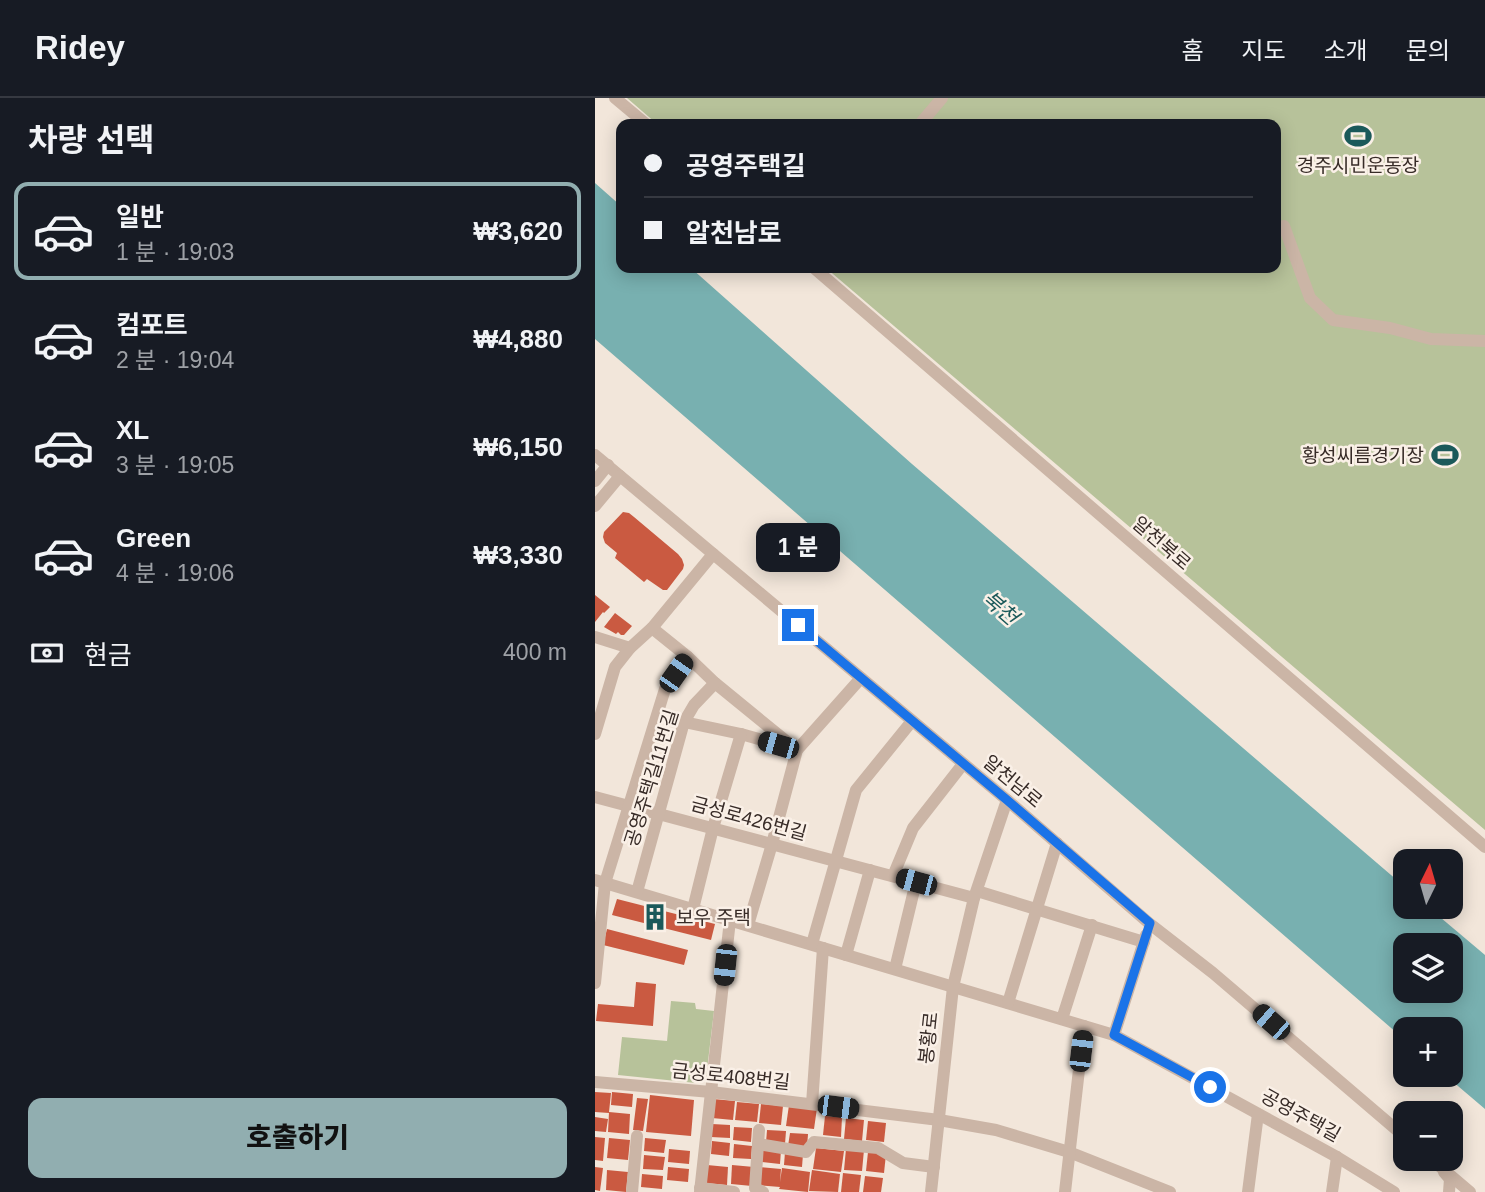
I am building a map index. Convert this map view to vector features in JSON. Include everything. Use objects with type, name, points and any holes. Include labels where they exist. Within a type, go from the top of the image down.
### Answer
[{"type":"street","points":[[615,98],[640,119]]},
{"type":"street","points":[[924,119],[942,98]]},
{"type":"street","points":[[1284,226],[1310,298],[1333,320],[1390,327],[1431,339],[1485,341]]},
{"type":"street","name":"알천북로","points":[[820,273],[1485,847]]},
{"type":"street","name":"알천남로","points":[[595,454],[1393,1127]]},
{"type":"street","points":[[595,481],[608,465]]},
{"type":"street","points":[[595,506],[620,476]]},
{"type":"street","points":[[595,734],[615,667],[652,628],[713,554]]},
{"type":"street","points":[[652,628],[797,750]]},
{"type":"street","points":[[595,638],[631,648]]},
{"type":"street","points":[[595,983],[600,881],[665,690],[688,657]]},
{"type":"street","points":[[748,925],[797,750],[861,678]]},
{"type":"street","name":"공영주택길11번길","points":[[637,892],[684,722],[694,705],[715,683]]},
{"type":"street","points":[[812,1104],[817,946],[836,861],[856,790],[912,721]]},
{"type":"street","points":[[684,722],[797,750]]},
{"type":"street","points":[[693,909],[713,828],[741,734]]},
{"type":"street","points":[[893,876],[913,828],[963,764]]},
{"type":"street","name":"금성로426번길","points":[[595,797],[916,882],[976,894]]},
{"type":"street","name":"봉황로","points":[[931,1192],[953,986],[976,894],[1007,800]]},
{"type":"street","points":[[1009,1003],[1057,843]]},
{"type":"street","points":[[846,954],[870,870]]},
{"type":"street","name":"공영주택길","points":[[600,881],[1114,1035],[1337,1157],[1394,1192]]},
{"type":"street","points":[[895,969],[916,882]]},
{"type":"street","points":[[976,894],[1037,908],[1144,942]]},
{"type":"street","points":[[730,920],[700,1190],[734,1192]]},
{"type":"street","points":[[1114,1035],[1150,923]]},
{"type":"street","points":[[1062,1019],[1092,925]]},
{"type":"street","points":[[1065,1192],[1084,1026]]},
{"type":"street","name":"금성로408번길","points":[[595,1082],[812,1104],[996,1130],[1069,1152],[1170,1192]]},
{"type":"street","points":[[1248,1192],[1258,1114]]},
{"type":"street","points":[[759,1130],[755,1188],[763,1192]]},
{"type":"street","points":[[632,1192],[637,1136]]},
{"type":"street","points":[[758,1144],[806,1152],[814,1142],[878,1148],[903,1163],[934,1167]]},
{"type":"street","points":[[1332,1192],[1337,1157]]},
{"type":"street","points":[[1443,1171],[1450,1179],[1449,1192]]},
{"type":"street","points":[[1446,1171],[1470,1192]]},
{"type":"green space","points":[[627,98],[1485,98],[1485,830],[832,273],[1281,273],[1281,119],[651,119]]},
{"type":"green space","points":[[671,1001],[695,1003],[696,1009],[714,1011],[706,1078],[696,1083],[618,1075],[622,1037],[667,1041]]},
{"type":"water","name":"북천","points":[[595,183],[616,202],[616,273],[697,273],[912,464],[1393,877],[1393,919],[1442,919],[1459,933],[1393,933],[1393,1003],[1463,1003],[1463,936],[1485,955],[1485,1109],[1459,1087],[1463,1087],[1463,1017],[1393,1017],[1393,1030],[595,339]]},
{"type":"building","points":[[623,512],[629,513],[682,559],[683,569],[667,590],[647,579],[644,582],[615,558],[617,553],[605,543],[604,532]]},
{"type":"building","points":[[595,595],[610,607],[595,622]]},
{"type":"building","points":[[615,613],[632,626],[624,635],[604,627]]},
{"type":"building","name":"보우 주택","points":[[617,899],[715,924],[711,940],[612,915]]},
{"type":"building","name":"보우 주택","points":[[607,929],[688,950],[684,965],[603,945]]},
{"type":"building","points":[[636,982],[656,984],[653,1026],[596,1021],[598,1004],[634,1007]]},
{"type":"building","points":[[595,1092],[611,1093],[609,1112],[630,1114],[629,1134],[608,1132],[609,1113],[595,1112]]},
{"type":"building","points":[[612,1092],[633,1094],[632,1107],[611,1105]]},
{"type":"building","points":[[650,1095],[694,1100],[691,1136],[646,1132]]},
{"type":"building","points":[[637,1098],[648,1099],[643,1131],[633,1130]]},
{"type":"building","points":[[713,1099],[735,1101],[733,1120],[712,1118]]},
{"type":"building","points":[[737,1102],[759,1104],[757,1122],[735,1120]]},
{"type":"building","points":[[761,1104],[783,1106],[781,1125],[759,1123]]},
{"type":"building","points":[[789,1105],[817,1108],[814,1129],[786,1126]]},
{"type":"building","points":[[825,1116],[842,1117],[841,1137],[823,1135]]},
{"type":"building","points":[[595,1117],[608,1119],[606,1132],[595,1131]]},
{"type":"building","points":[[846,1118],[864,1120],[862,1141],[844,1139]]},
{"type":"building","points":[[868,1121],[886,1123],[884,1142],[866,1140]]},
{"type":"building","points":[[712,1124],[730,1125],[730,1138],[711,1137]]},
{"type":"building","points":[[734,1127],[752,1128],[751,1142],[733,1140]]},
{"type":"building","points":[[767,1130],[786,1131],[785,1144],[766,1143]]},
{"type":"building","points":[[790,1133],[808,1134],[807,1148],[788,1146]]},
{"type":"building","points":[[595,1137],[605,1138],[603,1161],[595,1160]]},
{"type":"building","points":[[609,1138],[630,1140],[628,1160],[607,1158]]},
{"type":"building","points":[[645,1138],[666,1140],[664,1153],[644,1151]]},
{"type":"building","points":[[712,1141],[730,1143],[729,1156],[711,1154]]},
{"type":"building","points":[[734,1144],[752,1146],[751,1159],[733,1158]]},
{"type":"building","points":[[816,1148],[844,1151],[841,1172],[813,1169]]},
{"type":"building","points":[[669,1149],[690,1151],[689,1164],[668,1162]]},
{"type":"building","points":[[763,1149],[781,1150],[780,1164],[762,1162]]},
{"type":"building","points":[[846,1149],[864,1150],[862,1171],[844,1170]]},
{"type":"building","points":[[785,1152],[803,1154],[802,1167],[784,1165]]},
{"type":"building","points":[[868,1152],[886,1154],[884,1173],[866,1171]]},
{"type":"building","points":[[644,1155],[665,1157],[663,1170],[643,1169]]},
{"type":"building","points":[[707,1165],[728,1167],[727,1185],[705,1183]]},
{"type":"building","points":[[732,1165],[754,1167],[752,1186],[731,1184]]},
{"type":"building","points":[[595,1167],[603,1168],[600,1191],[595,1190]]},
{"type":"building","points":[[668,1167],[689,1169],[688,1182],[667,1180]]},
{"type":"building","points":[[759,1167],[781,1169],[780,1182],[782,1168],[810,1172],[808,1192],[757,1185]]},
{"type":"building","points":[[607,1170],[628,1172],[626,1192],[606,1190]]},
{"type":"building","points":[[812,1170],[840,1174],[838,1192],[809,1191]]},
{"type":"building","points":[[843,1173],[861,1175],[859,1192],[841,1192]]},
{"type":"building","points":[[642,1174],[663,1176],[662,1189],[641,1187]]},
{"type":"building","points":[[865,1176],[883,1178],[881,1192],[863,1192]]},
{"type":"place","name":"경주시민운동장","points":[[1358,136]]},
{"type":"place","name":"황성씨름경기장","points":[[1445,455]]},
{"type":"place","name":"보우 주택","points":[[655,917]]},
{"type":"route","points":[[798,625],[1150,923],[1114,1035],[1210,1087]]}]
